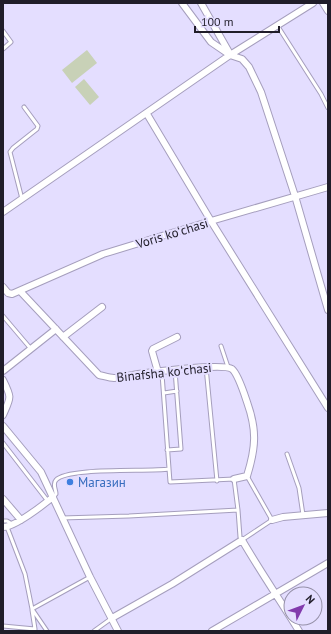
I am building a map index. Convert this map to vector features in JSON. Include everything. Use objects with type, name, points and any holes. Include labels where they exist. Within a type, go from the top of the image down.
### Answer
[{"type":"street","points":[[182,3],[211,42],[230,55],[242,59],[249,66],[261,92],[295,196],[328,310]]},
{"type":"street","points":[[201,3],[230,55]]},
{"type":"street","points":[[3,212],[230,55],[313,3]]},
{"type":"street","points":[[323,3],[328,11]]},
{"type":"street","points":[[146,114],[328,408]]},
{"type":"street","name":"Voris koʻchasi","points":[[20,291],[103,254],[328,187]]},
{"type":"street","points":[[3,288],[10,294],[20,291]]},
{"type":"street","name":"Binafsha koʻchasi","points":[[20,291],[99,375],[115,378],[206,367],[228,367],[233,370],[236,374],[253,419],[253,457],[247,476]]},
{"type":"street","points":[[63,337],[102,307]]},
{"type":"street","points":[[3,371],[56,329]]},
{"type":"street","points":[[159,372],[152,351],[153,349],[177,337]]},
{"type":"street","points":[[3,380],[10,397],[3,415]]},
{"type":"street","points":[[3,426],[41,472],[50,499],[62,518],[118,631]]},
{"type":"street","points":[[234,479],[247,476]]},
{"type":"street","points":[[3,499],[21,520]]},
{"type":"street","points":[[8,526],[21,520],[50,499]]},
{"type":"street","points":[[272,520],[328,513]]},
{"type":"street","points":[[112,618],[172,584],[242,540],[268,584],[299,631]]},
{"type":"street","points":[[212,631],[328,563]]},
{"type":"lane","points":[[277,25],[321,94],[328,108]]},
{"type":"lane","points":[[3,31],[11,42],[3,49]]},
{"type":"lane","points":[[22,199],[10,152],[12,148],[37,129],[38,126],[24,107]]},
{"type":"lane","points":[[3,316],[31,349]]},
{"type":"lane","points":[[221,346],[228,367]]},
{"type":"lane","points":[[206,367],[217,481]]},
{"type":"lane","points":[[167,450],[181,449],[175,370]]},
{"type":"lane","points":[[159,372],[162,374],[164,393],[170,482],[217,481],[234,479],[240,537],[242,540],[272,520],[247,476]]},
{"type":"lane","points":[[164,393],[177,391]]},
{"type":"lane","points":[[3,444],[50,499],[56,494],[53,483],[55,480],[67,475],[115,470],[156,471],[169,469]]},
{"type":"lane","points":[[287,454],[299,488],[303,515]]},
{"type":"lane","points":[[62,518],[238,510]]},
{"type":"lane","points":[[3,521],[7,521],[25,574],[35,630],[3,626]]},
{"type":"lane","points":[[32,609],[90,577]]},
{"type":"lane","points":[[32,609],[47,631]]},
{"type":"lane","points":[[94,631],[112,618]]},
{"type":"green space","points":[[87,50],[97,63],[72,83],[62,70]]},
{"type":"green space","points":[[84,79],[99,97],[90,105],[75,87]]},
{"type":"place","name":"Магазин","points":[[70,482]]}]
